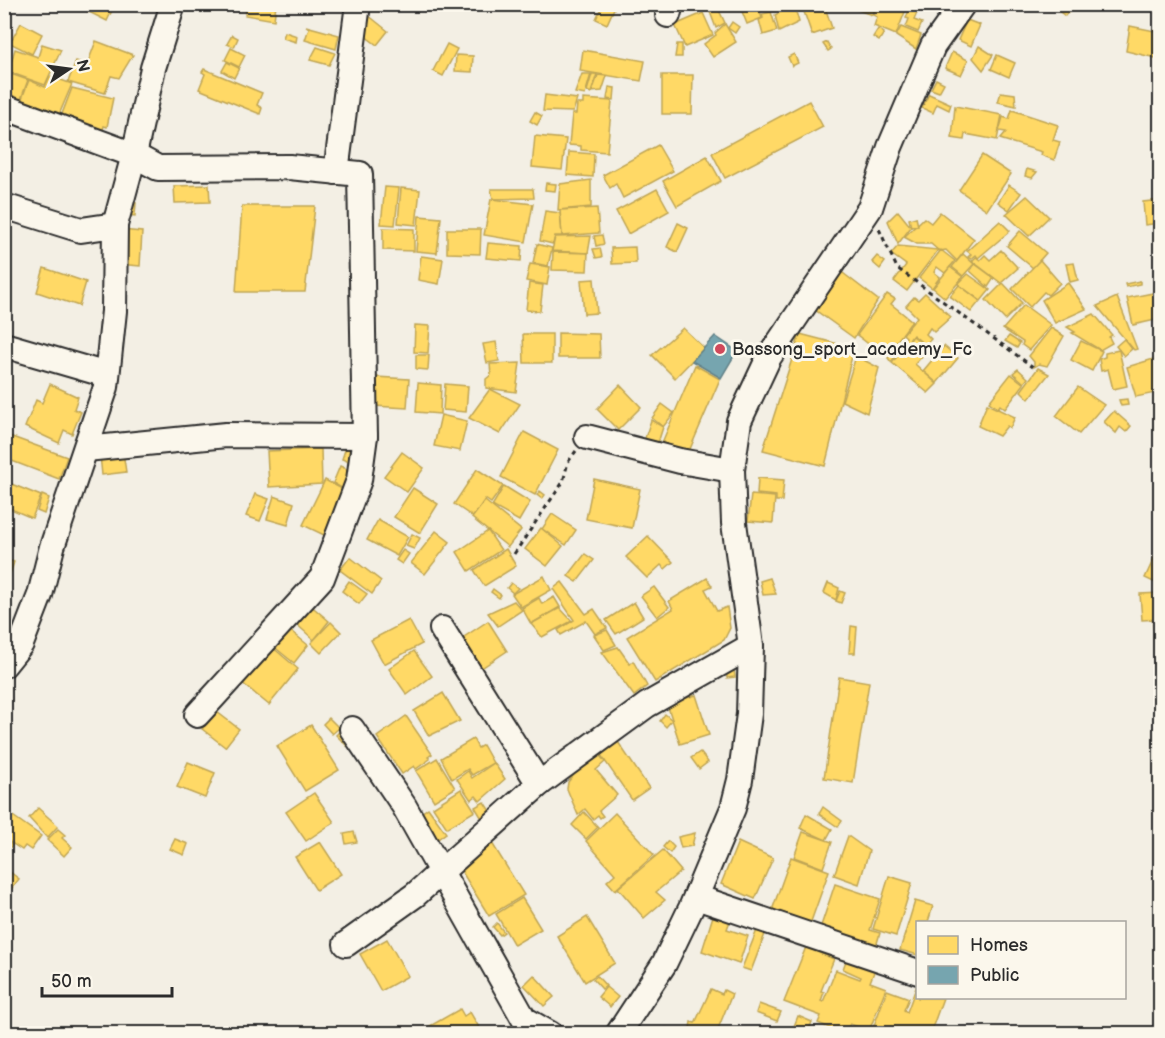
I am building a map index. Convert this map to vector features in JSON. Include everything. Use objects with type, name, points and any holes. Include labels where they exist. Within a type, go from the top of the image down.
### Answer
[{"type":"street","points":[[4,665],[21,644],[40,595],[52,547],[106,387],[114,311],[115,225],[134,155],[153,68],[173,4]]},
{"type":"street","points":[[336,172],[358,4]]},
{"type":"street","points":[[623,1032],[664,964],[696,897],[733,808],[738,789],[749,714],[751,646],[734,523],[732,470],[739,421],[769,357],[870,208],[890,147],[933,46],[963,4]]},
{"type":"street","points":[[4,106],[134,155],[158,168],[290,167],[360,174],[365,436],[359,480],[322,578],[197,715]]},
{"type":"street","points":[[4,206],[81,230],[115,225]]},
{"type":"street","points":[[4,345],[107,375]]},
{"type":"street","points":[[86,448],[226,435],[365,436]]},
{"type":"street","points":[[587,437],[680,461],[732,470]]},
{"type":"street","points":[[442,629],[539,784]]},
{"type":"street","points":[[346,944],[415,895],[539,784],[647,705],[751,646]]},
{"type":"street","points":[[352,729],[404,806],[524,1019],[550,1034]]},
{"type":"street","points":[[696,897],[916,971]]},
{"type":"path","points":[[870,208],[897,268],[1033,367]]},
{"type":"path","points":[[514,554],[563,482],[568,462],[587,437]]},
{"type":"building: Homes","points":[[73,4],[115,4],[107,21]]},
{"type":"building: Homes","points":[[247,4],[276,4],[274,20],[245,15]]},
{"type":"building: Homes","points":[[603,4],[616,4],[607,24],[596,19]]},
{"type":"building: Homes","points":[[739,4],[757,4],[762,18],[747,24]]},
{"type":"building: Homes","points":[[824,4],[832,28],[812,35],[802,6]]},
{"type":"building: Homes","points":[[841,4],[875,4],[872,15]]},
{"type":"building: Homes","points":[[877,4],[908,4],[896,35],[874,26],[877,17],[873,15]]},
{"type":"building: Homes","points":[[1057,4],[1069,11],[1065,16],[1055,8]]},
{"type":"building: Homes","points":[[794,5],[799,22],[779,32],[775,15]]},
{"type":"building: Homes","points":[[911,5],[919,8],[914,20],[922,23],[918,32],[906,27],[909,19],[906,18]]},
{"type":"building: Homes","points":[[717,6],[725,23],[716,28],[710,12]]},
{"type":"building: Homes","points":[[771,12],[777,31],[763,35],[759,20],[763,18],[762,14]]},
{"type":"building: Homes","points":[[703,13],[713,35],[685,47],[675,25]]},
{"type":"building: Homes","points":[[368,15],[388,31],[377,45],[357,30]]},
{"type":"building: Homes","points":[[967,20],[980,25],[971,46],[958,40]]},
{"type":"building: Homes","points":[[732,22],[739,27],[735,33],[728,28]]},
{"type":"building: Homes","points":[[21,23],[42,34],[32,54],[10,43]]},
{"type":"building: Homes","points":[[725,24],[736,42],[713,57],[704,44]]},
{"type":"building: Homes","points":[[306,26],[339,35],[336,49],[305,40],[309,28]]},
{"type":"building: Homes","points":[[1130,26],[1160,32],[1156,58],[1126,51]]},
{"type":"building: Homes","points":[[901,27],[921,35],[916,49],[896,36]]},
{"type":"building: Homes","points":[[878,29],[884,33],[879,41],[873,37]]},
{"type":"building: Homes","points":[[285,32],[297,36],[296,42],[283,38]]},
{"type":"building: Homes","points":[[232,35],[238,38],[234,47],[227,44]]},
{"type":"building: Homes","points":[[96,41],[133,55],[119,78],[111,76],[105,93],[68,82],[76,61],[87,65]]},
{"type":"building: Homes","points":[[827,42],[831,49],[828,51],[823,44]]},
{"type":"building: Homes","points":[[42,44],[61,50],[45,85],[6,71],[9,69],[15,49],[38,57]]},
{"type":"building: Homes","points":[[447,44],[457,49],[443,76],[433,71]]},
{"type":"building: Homes","points":[[677,44],[682,44],[682,57],[675,57]]},
{"type":"building: Homes","points":[[979,46],[993,55],[983,70],[973,58]]},
{"type":"building: Homes","points":[[317,47],[335,53],[329,65],[310,60]]},
{"type":"building: Homes","points":[[231,48],[245,55],[239,67],[225,60]]},
{"type":"building: Homes","points":[[583,50],[645,61],[641,81],[580,71]]},
{"type":"building: Homes","points":[[952,52],[968,60],[961,75],[945,68]]},
{"type":"building: Homes","points":[[794,54],[798,63],[792,66],[788,57]]},
{"type":"building: Homes","points":[[456,55],[473,56],[472,72],[455,71]]},
{"type":"building: Homes","points":[[997,55],[1015,63],[1009,77],[991,69]]},
{"type":"building: Homes","points":[[4,57],[11,60],[4,72]]},
{"type":"building: Homes","points":[[227,62],[239,68],[234,78],[222,71]]},
{"type":"building: Homes","points":[[204,69],[262,93],[257,105],[262,108],[260,114],[199,89],[205,74],[202,72]]},
{"type":"building: Homes","points":[[5,72],[28,80],[17,110],[4,105]]},
{"type":"building: Homes","points":[[582,74],[591,74],[585,95],[575,93]]},
{"type":"building: Homes","points":[[592,74],[597,74],[591,93],[587,91]]},
{"type":"building: Homes","points":[[598,75],[607,76],[602,91],[592,92]]},
{"type":"building: Homes","points":[[662,75],[693,75],[692,114],[662,114]]},
{"type":"building: Homes","points":[[50,76],[72,84],[58,117],[21,101],[29,80],[45,87]]},
{"type":"building: Homes","points":[[936,79],[944,83],[939,92],[931,89]]},
{"type":"building: Homes","points":[[609,87],[615,88],[614,100],[607,99]]},
{"type":"building: Homes","points":[[72,88],[113,98],[107,127],[104,126],[100,140],[57,127]]},
{"type":"building: Homes","points":[[1001,92],[1015,94],[1016,106],[998,102]]},
{"type":"building: Homes","points":[[929,94],[951,104],[949,110],[937,104],[933,113],[922,108]]},
{"type":"building: Homes","points":[[545,95],[577,99],[573,112],[543,111]]},
{"type":"building: Homes","points":[[583,99],[612,101],[607,152],[581,150],[581,146],[569,145],[572,114],[576,114],[577,104],[583,104]]},
{"type":"building: Homes","points":[[809,101],[823,127],[725,178],[712,153]]},
{"type":"building: Homes","points":[[955,106],[1002,115],[997,140],[965,134],[964,140],[952,138]]},
{"type":"building: Homes","points":[[1012,110],[1058,125],[1053,140],[1060,142],[1054,160],[1041,155],[1042,152],[1000,139],[1006,132],[999,131],[1003,117],[1009,119]]},
{"type":"building: Homes","points":[[535,112],[542,116],[537,125],[530,121]]},
{"type":"building: Homes","points":[[535,136],[566,139],[562,170],[532,167]]},
{"type":"building: Homes","points":[[658,145],[673,171],[623,198],[616,184],[610,188],[603,175]]},
{"type":"building: Homes","points":[[569,152],[594,154],[593,177],[567,175]]},
{"type":"building: Homes","points":[[982,155],[1011,174],[987,210],[959,190]]},
{"type":"building: Homes","points":[[707,156],[721,181],[677,206],[663,181]]},
{"type":"building: Homes","points":[[1027,169],[1037,172],[1032,178],[1025,176]]},
{"type":"building: Homes","points":[[591,180],[591,207],[558,210],[560,184]]},
{"type":"building: Homes","points":[[546,183],[556,184],[555,191],[545,190]]},
{"type":"building: Homes","points":[[209,185],[210,202],[175,203],[174,186]]},
{"type":"building: Homes","points":[[1009,185],[1021,193],[1009,210],[998,202]]},
{"type":"building: Homes","points":[[385,187],[399,188],[395,225],[381,224]]},
{"type":"building: Homes","points":[[401,188],[420,190],[416,225],[398,223]]},
{"type":"building: Homes","points":[[491,189],[533,189],[534,198],[493,199]]},
{"type":"building: Homes","points":[[657,189],[669,211],[628,234],[616,211]]},
{"type":"building: Homes","points":[[1027,196],[1049,217],[1029,236],[1006,214]]},
{"type":"building: Homes","points":[[491,199],[533,204],[526,242],[484,235]]},
{"type":"building: Homes","points":[[1160,200],[1160,223],[1145,225],[1143,202]]},
{"type":"building: Homes","points":[[127,202],[136,203],[135,216],[126,215]]},
{"type":"building: Homes","points":[[242,206],[315,206],[305,292],[236,292]]},
{"type":"building: Homes","points":[[597,208],[599,233],[562,236],[560,210]]},
{"type":"building: Homes","points":[[545,211],[560,213],[562,236],[555,236],[553,244],[540,241]]},
{"type":"building: Homes","points":[[898,211],[911,227],[898,244],[888,221]]},
{"type":"building: Homes","points":[[940,212],[974,239],[957,261],[946,250],[939,251],[931,244],[917,244],[904,237],[924,218],[931,223]]},
{"type":"building: Homes","points":[[419,216],[441,218],[437,253],[416,251]]},
{"type":"building: Homes","points":[[916,217],[918,226],[911,227],[909,219]]},
{"type":"building: Homes","points":[[1000,221],[1010,231],[978,258],[976,255],[971,259],[968,257],[971,254],[967,251]]},
{"type":"building: Homes","points":[[678,223],[688,228],[677,252],[667,247]]},
{"type":"building: Homes","points":[[383,228],[414,229],[414,251],[383,250]]},
{"type":"building: Homes","points":[[447,229],[481,229],[480,254],[447,253]]},
{"type":"building: Homes","points":[[121,230],[142,232],[140,266],[118,264]]},
{"type":"building: Homes","points":[[1020,231],[1046,253],[1033,268],[1007,246]]},
{"type":"building: Homes","points":[[602,235],[604,244],[596,246],[594,236]]},
{"type":"building: Homes","points":[[591,236],[588,253],[552,251],[555,237]]},
{"type":"building: Homes","points":[[488,243],[522,246],[521,261],[486,258]]},
{"type":"building: Homes","points":[[537,244],[552,248],[548,266],[533,263]]},
{"type":"building: Homes","points":[[898,246],[938,250],[907,291],[894,281],[906,265],[891,254]]},
{"type":"building: Homes","points":[[635,247],[636,263],[612,264],[611,248]]},
{"type":"building: Homes","points":[[600,248],[602,257],[596,258],[593,249]]},
{"type":"building: Homes","points":[[941,250],[955,261],[945,273],[937,267],[934,272],[940,277],[932,288],[919,278]]},
{"type":"building: Homes","points":[[1001,250],[1018,268],[1001,283],[972,261],[976,257],[980,260],[985,255],[990,260]]},
{"type":"building: Homes","points":[[553,252],[588,253],[587,271],[552,270]]},
{"type":"building: Homes","points":[[963,254],[974,264],[963,276],[952,267]]},
{"type":"building: Homes","points":[[421,256],[443,259],[439,284],[418,280]]},
{"type":"building: Homes","points":[[877,256],[885,262],[880,269],[872,262]]},
{"type":"building: Homes","points":[[1040,260],[1060,283],[1048,295],[1044,292],[1030,307],[1012,289]]},
{"type":"building: Homes","points":[[1074,263],[1078,280],[1070,282],[1066,264]]},
{"type":"building: Homes","points":[[530,264],[550,267],[547,285],[526,281]]},
{"type":"building: Homes","points":[[975,264],[994,278],[988,287],[970,271]]},
{"type":"building: Homes","points":[[950,267],[963,277],[945,298],[933,288]]},
{"type":"building: Homes","points":[[44,268],[86,282],[79,306],[37,292]]},
{"type":"building: Homes","points":[[839,270],[878,300],[854,338],[811,307]]},
{"type":"building: Homes","points":[[968,274],[990,290],[981,301],[958,284]]},
{"type":"building: Homes","points":[[594,279],[597,313],[584,314],[581,280]]},
{"type":"building: Homes","points":[[1140,281],[1140,284],[1126,287],[1125,284]]},
{"type":"building: Homes","points":[[529,283],[543,285],[540,311],[526,310]]},
{"type":"building: Homes","points":[[1003,283],[1022,303],[1005,320],[986,300]]},
{"type":"building: Homes","points":[[1068,283],[1086,309],[1055,323],[1042,300]]},
{"type":"building: Homes","points":[[959,285],[980,301],[971,312],[950,296]]},
{"type":"building: Homes","points":[[1158,292],[1160,319],[1133,325],[1127,298]]},
{"type":"building: Homes","points":[[925,293],[951,317],[934,332],[930,328],[926,334],[931,339],[925,345],[913,335],[891,362],[888,358],[906,337],[903,334],[917,317],[906,306],[914,297],[918,300]]},
{"type":"building: Homes","points":[[887,294],[895,299],[891,304],[912,321],[888,353],[874,342],[871,346],[857,335]]},
{"type":"building: Homes","points":[[1117,297],[1137,349],[1134,350],[1097,306]]},
{"type":"building: Homes","points":[[1024,305],[1051,325],[1029,350],[1022,345],[1023,342],[1003,329]]},
{"type":"building: Homes","points":[[1094,314],[1112,335],[1109,337],[1112,343],[1100,350],[1072,333],[1075,332],[1067,327]]},
{"type":"building: Homes","points":[[415,325],[430,326],[428,353],[414,352]]},
{"type":"building: Homes","points":[[683,328],[704,348],[675,378],[652,355]]},
{"type":"building: Homes","points":[[1051,328],[1064,336],[1047,366],[1039,364],[1034,367],[1034,362],[1029,356]]},
{"type":"building: Homes","points":[[558,333],[599,334],[600,358],[558,358]]},
{"type":"building: Homes","points":[[523,334],[552,334],[552,363],[524,363]]},
{"type":"building: Homes","points":[[800,334],[854,348],[825,466],[763,450]]},
{"type":"building: Homes","points":[[913,336],[929,349],[915,364],[937,384],[928,393],[892,363]]},
{"type":"building: Homes","points":[[1009,336],[1020,343],[1017,348],[1005,341]]},
{"type":"building: Homes","points":[[1124,339],[1132,349],[1124,356],[1116,346]]},
{"type":"building: Homes","points":[[1081,341],[1102,351],[1092,371],[1071,360]]},
{"type":"building: Homes","points":[[496,342],[499,361],[487,363],[483,344]]},
{"type":"building: Homes","points":[[944,346],[958,358],[937,383],[923,371]]},
{"type":"building: Homes","points":[[1119,350],[1127,386],[1113,389],[1108,369],[1101,371],[1099,359],[1105,357],[1105,353]]},
{"type":"building: Homes","points":[[416,355],[429,355],[428,370],[416,369]]},
{"type":"building: Homes","points":[[856,356],[879,368],[867,413],[842,401]]},
{"type":"building: Homes","points":[[1160,357],[1160,392],[1136,397],[1127,367]]},
{"type":"building: Homes","points":[[520,363],[516,392],[486,388],[486,379],[491,375],[490,364]]},
{"type":"building: Homes","points":[[695,365],[720,379],[687,456],[661,445]]},
{"type":"building: Homes","points":[[1038,368],[1049,374],[1029,399],[1021,391]]},
{"type":"building: Homes","points":[[1018,369],[1028,378],[1024,383],[1013,373]]},
{"type":"building: Homes","points":[[1011,374],[1024,384],[1005,409],[1000,405],[998,408],[989,402]]},
{"type":"building: Homes","points":[[376,377],[409,379],[407,408],[374,406]]},
{"type":"building: Homes","points":[[418,383],[441,385],[440,414],[416,412]]},
{"type":"building: Homes","points":[[50,384],[78,397],[74,409],[81,412],[72,434],[64,430],[59,443],[25,427],[36,400],[42,403]]},
{"type":"building: Homes","points":[[445,384],[468,386],[466,412],[443,410]]},
{"type":"building: Homes","points":[[620,385],[641,407],[618,430],[597,409]]},
{"type":"building: Homes","points":[[1078,387],[1104,405],[1079,434],[1056,416]]},
{"type":"building: Homes","points":[[490,389],[520,404],[500,434],[469,418]]},
{"type":"building: Homes","points":[[1127,399],[1128,405],[1121,406],[1119,400]]},
{"type":"building: Homes","points":[[662,404],[674,413],[663,427],[652,418]]},
{"type":"building: Homes","points":[[987,404],[1015,417],[1010,428],[1007,426],[999,436],[978,426]]},
{"type":"building: Homes","points":[[1114,411],[1131,426],[1126,432],[1120,427],[1116,433],[1104,422]]},
{"type":"building: Homes","points":[[441,415],[467,421],[460,451],[434,446]]},
{"type":"building: Homes","points":[[651,420],[663,427],[657,446],[644,441]]},
{"type":"building: Homes","points":[[524,432],[558,450],[535,495],[501,477]]},
{"type":"building: Homes","points":[[4,434],[67,457],[59,479],[4,458]]},
{"type":"building: Homes","points":[[347,444],[357,448],[352,463],[342,459]]},
{"type":"building: Homes","points":[[321,449],[322,484],[269,487],[267,451]]},
{"type":"building: Homes","points":[[123,452],[126,472],[102,475],[100,455]]},
{"type":"building: Homes","points":[[402,452],[424,468],[407,492],[384,476]]},
{"type":"building: Homes","points":[[340,466],[351,471],[343,489],[333,483]]},
{"type":"building: Homes","points":[[477,469],[503,486],[491,503],[485,499],[473,517],[454,504]]},
{"type":"building: Homes","points":[[758,478],[784,480],[782,501],[776,501],[776,496],[757,494]]},
{"type":"building: Homes","points":[[594,479],[640,489],[632,528],[586,519]]},
{"type":"building: Homes","points":[[325,480],[346,491],[324,535],[303,525]]},
{"type":"building: Homes","points":[[4,481],[41,496],[32,518],[4,506]]},
{"type":"building: Homes","points":[[504,486],[530,502],[519,521],[492,506]]},
{"type":"building: Homes","points":[[413,488],[438,504],[420,533],[394,517]]},
{"type":"building: Homes","points":[[540,491],[545,495],[542,499],[537,495]]},
{"type":"building: Homes","points":[[255,494],[269,499],[260,521],[246,516]]},
{"type":"building: Homes","points":[[42,495],[49,498],[44,514],[37,511]]},
{"type":"building: Homes","points":[[751,495],[775,497],[773,523],[748,521]]},
{"type":"building: Homes","points":[[274,496],[294,503],[288,525],[267,519]]},
{"type":"building: Homes","points":[[485,501],[521,530],[508,547],[472,518]]},
{"type":"building: Homes","points":[[552,514],[576,530],[566,545],[542,529]]},
{"type":"building: Homes","points":[[378,520],[408,537],[397,556],[367,540]]},
{"type":"building: Homes","points":[[541,528],[563,546],[547,566],[525,549]]},
{"type":"building: Homes","points":[[436,531],[450,542],[425,574],[411,563]]},
{"type":"building: Homes","points":[[488,531],[501,550],[469,571],[457,552]]},
{"type":"building: Homes","points":[[412,534],[420,538],[414,549],[406,546]]},
{"type":"building: Homes","points":[[648,536],[673,562],[665,569],[661,565],[647,578],[626,557]]},
{"type":"building: Homes","points":[[1160,545],[1160,585],[1145,578]]},
{"type":"building: Homes","points":[[506,549],[516,566],[484,586],[474,570]]},
{"type":"building: Homes","points":[[403,550],[409,554],[402,564],[396,560]]},
{"type":"building: Homes","points":[[585,554],[594,560],[577,582],[568,576]]},
{"type":"building: Homes","points":[[350,557],[381,581],[372,594],[340,570]]},
{"type":"building: Homes","points":[[4,559],[14,562],[4,592]]},
{"type":"building: Homes","points":[[544,576],[551,590],[521,607],[512,594]]},
{"type":"building: Homes","points":[[707,578],[712,586],[705,589],[717,611],[727,607],[730,628],[724,640],[655,682],[627,637],[673,609],[669,601]]},
{"type":"building: Homes","points":[[770,578],[776,594],[763,595],[760,581]]},
{"type":"building: Homes","points":[[349,581],[367,594],[359,604],[342,591]]},
{"type":"building: Homes","points":[[562,582],[586,614],[594,609],[607,628],[595,634],[586,621],[561,635],[558,630],[574,620],[553,589]]},
{"type":"building: Homes","points":[[511,583],[518,588],[513,593],[507,588]]},
{"type":"building: Homes","points":[[828,583],[839,588],[836,600],[824,593]]},
{"type":"building: Homes","points":[[654,587],[669,607],[657,617],[641,596]]},
{"type":"building: Homes","points":[[493,589],[501,595],[499,598],[491,592]]},
{"type":"building: Homes","points":[[840,591],[845,593],[841,603],[836,601]]},
{"type":"building: Homes","points":[[1160,593],[1160,619],[1142,620],[1140,594]]},
{"type":"building: Homes","points":[[554,597],[560,607],[531,624],[522,608],[539,598],[542,604]]},
{"type":"building: Homes","points":[[514,601],[522,610],[498,626],[488,613]]},
{"type":"building: Homes","points":[[634,602],[643,617],[616,634],[606,620]]},
{"type":"building: Homes","points":[[308,603],[329,621],[314,640],[293,621]]},
{"type":"building: Homes","points":[[560,608],[572,621],[542,637],[531,624]]},
{"type":"building: Homes","points":[[409,620],[422,644],[384,664],[371,640]]},
{"type":"building: Homes","points":[[488,621],[507,651],[480,669],[461,639]]},
{"type":"building: Homes","points":[[331,622],[341,632],[321,653],[311,643]]},
{"type":"building: Homes","points":[[1160,623],[1160,667],[1158,667],[1153,624]]},
{"type":"building: Homes","points":[[851,626],[857,627],[855,653],[849,653]]},
{"type":"building: Homes","points":[[287,628],[308,645],[294,663],[273,646]]},
{"type":"building: Homes","points":[[607,630],[616,645],[604,650],[594,635]]},
{"type":"building: Homes","points":[[271,646],[298,669],[269,705],[241,682]]},
{"type":"building: Homes","points":[[618,647],[630,664],[633,661],[647,686],[634,696],[602,652]]},
{"type":"building: Homes","points":[[414,651],[432,676],[407,695],[389,669]]},
{"type":"building: Homes","points":[[726,668],[734,668],[735,677],[727,678]]},
{"type":"building: Homes","points":[[839,677],[869,682],[853,783],[824,778]]},
{"type":"building: Homes","points":[[443,693],[460,721],[429,736],[414,711]]},
{"type":"building: Homes","points":[[696,695],[709,735],[680,744],[667,704]]},
{"type":"building: Homes","points":[[217,712],[239,729],[225,747],[202,729]]},
{"type":"building: Homes","points":[[665,714],[672,720],[666,727],[660,721]]},
{"type":"building: Homes","points":[[406,716],[432,754],[428,757],[430,759],[416,769],[414,766],[402,774],[377,737]]},
{"type":"building: Homes","points":[[329,718],[339,728],[332,734],[323,724]]},
{"type":"building: Homes","points":[[347,724],[358,735],[347,746],[336,735]]},
{"type":"building: Homes","points":[[311,725],[339,770],[305,791],[277,746]]},
{"type":"building: Homes","points":[[614,736],[649,788],[632,800],[596,748]]},
{"type":"building: Homes","points":[[473,739],[478,748],[483,745],[493,763],[472,775],[468,769],[452,779],[441,758]]},
{"type":"building: Homes","points":[[595,749],[605,762],[596,770],[617,795],[599,811],[603,816],[600,818],[598,815],[593,819],[585,809],[578,815],[567,789],[568,782]]},
{"type":"building: Homes","points":[[700,752],[708,762],[699,769],[691,758]]},
{"type":"building: Homes","points":[[437,758],[455,788],[434,801],[416,771]]},
{"type":"building: Homes","points":[[188,762],[215,773],[205,798],[177,787]]},
{"type":"building: Homes","points":[[494,763],[505,779],[480,801],[476,796],[471,800],[457,779],[468,771],[472,778]]},
{"type":"building: Homes","points":[[461,789],[475,811],[447,828],[433,807]]},
{"type":"building: Homes","points":[[314,793],[334,822],[306,841],[286,812]]},
{"type":"building: Homes","points":[[484,802],[490,811],[481,817],[475,807]]},
{"type":"building: Homes","points":[[823,807],[842,821],[838,827],[819,814]]},
{"type":"building: Homes","points":[[38,808],[58,826],[47,838],[29,818]]},
{"type":"building: Homes","points":[[428,808],[446,833],[435,841],[417,816]]},
{"type":"building: Homes","points":[[584,812],[598,827],[586,839],[572,825]]},
{"type":"building: Homes","points":[[615,813],[654,855],[615,890],[607,881],[615,874],[586,841]]},
{"type":"building: Homes","points":[[10,814],[41,836],[31,850],[25,846],[22,850],[4,838],[4,821]]},
{"type":"building: Homes","points":[[806,814],[832,829],[826,840],[800,828]]},
{"type":"building: Homes","points":[[58,829],[65,835],[62,838],[72,847],[64,856],[47,840]]},
{"type":"building: Homes","points":[[354,832],[357,842],[346,844],[344,834]]},
{"type":"building: Homes","points":[[803,832],[832,842],[823,868],[794,857]]},
{"type":"building: Homes","points":[[695,833],[692,846],[681,848],[678,837]]},
{"type":"building: Homes","points":[[483,836],[489,846],[492,843],[524,895],[489,916],[454,859]]},
{"type":"building: Homes","points":[[848,836],[869,851],[859,884],[834,875]]},
{"type":"building: Homes","points":[[4,839],[12,845],[6,852],[4,850]]},
{"type":"building: Homes","points":[[175,839],[188,844],[184,855],[170,849]]},
{"type":"building: Homes","points":[[668,841],[674,847],[670,853],[663,847]]},
{"type":"building: Homes","points":[[320,842],[341,874],[316,890],[295,857]]},
{"type":"building: Homes","points":[[738,842],[773,858],[755,899],[721,884]]},
{"type":"building: Homes","points":[[663,850],[681,871],[656,892],[665,900],[644,918],[618,888]]},
{"type":"building: Homes","points":[[791,857],[829,871],[808,930],[770,916]]},
{"type":"building: Homes","points":[[4,872],[8,875],[10,872],[19,879],[4,898]]},
{"type":"building: Homes","points":[[889,876],[912,883],[896,936],[873,929]]},
{"type":"building: Homes","points":[[835,884],[880,899],[870,930],[880,933],[875,950],[819,932]]},
{"type":"building: Homes","points":[[522,898],[541,929],[514,945],[496,914]]},
{"type":"building: Homes","points":[[915,901],[933,906],[928,921],[916,921],[916,954],[900,950]]},
{"type":"building: Homes","points":[[713,916],[730,921],[727,929],[748,936],[739,964],[702,951]]},
{"type":"building: Homes","points":[[587,917],[615,963],[585,982],[557,936]]},
{"type":"building: Homes","points":[[497,923],[504,932],[500,935],[493,927]]},
{"type":"building: Homes","points":[[757,930],[765,934],[751,971],[742,968]]},
{"type":"building: Homes","points":[[387,939],[408,976],[381,991],[360,954]]},
{"type":"building: Homes","points":[[806,947],[834,959],[821,991],[824,992],[821,1001],[823,1002],[836,970],[860,979],[861,977],[843,969],[848,955],[876,967],[870,982],[886,988],[869,1031],[850,1024],[844,1034],[818,1023],[821,1016],[784,1002]]},
{"type":"building: Homes","points":[[534,975],[554,997],[544,1006],[524,985]]},
{"type":"building: Homes","points":[[597,976],[606,986],[602,989],[593,979]]},
{"type":"building: Homes","points":[[606,987],[618,997],[610,1007],[598,997]]},
{"type":"building: Homes","points":[[916,988],[916,999],[943,999],[930,1034],[871,1034],[887,990],[909,998],[904,1010],[907,1012]]},
{"type":"building: Homes","points":[[711,989],[722,994],[724,990],[732,994],[716,1034],[689,1034],[691,1022],[695,1023]]},
{"type":"building: Homes","points":[[1160,990],[1160,1007],[1155,1005]]},
{"type":"building: Homes","points":[[759,1004],[781,1012],[777,1021],[756,1013]]},
{"type":"building: Homes","points":[[460,1009],[464,1016],[470,1012],[480,1029],[473,1034],[416,1034]]},
{"type":"building: Homes","points":[[798,1016],[812,1022],[807,1034],[791,1034]]},
{"type":"building: Homes","points":[[666,1028],[679,1034],[664,1034]]},
{"type":"building: Public","points":[[715,336],[737,351],[721,378],[692,361]]},
{"type":"place","name":"Bassong_sport_academy_Fc","points":[[720,349]]}]
